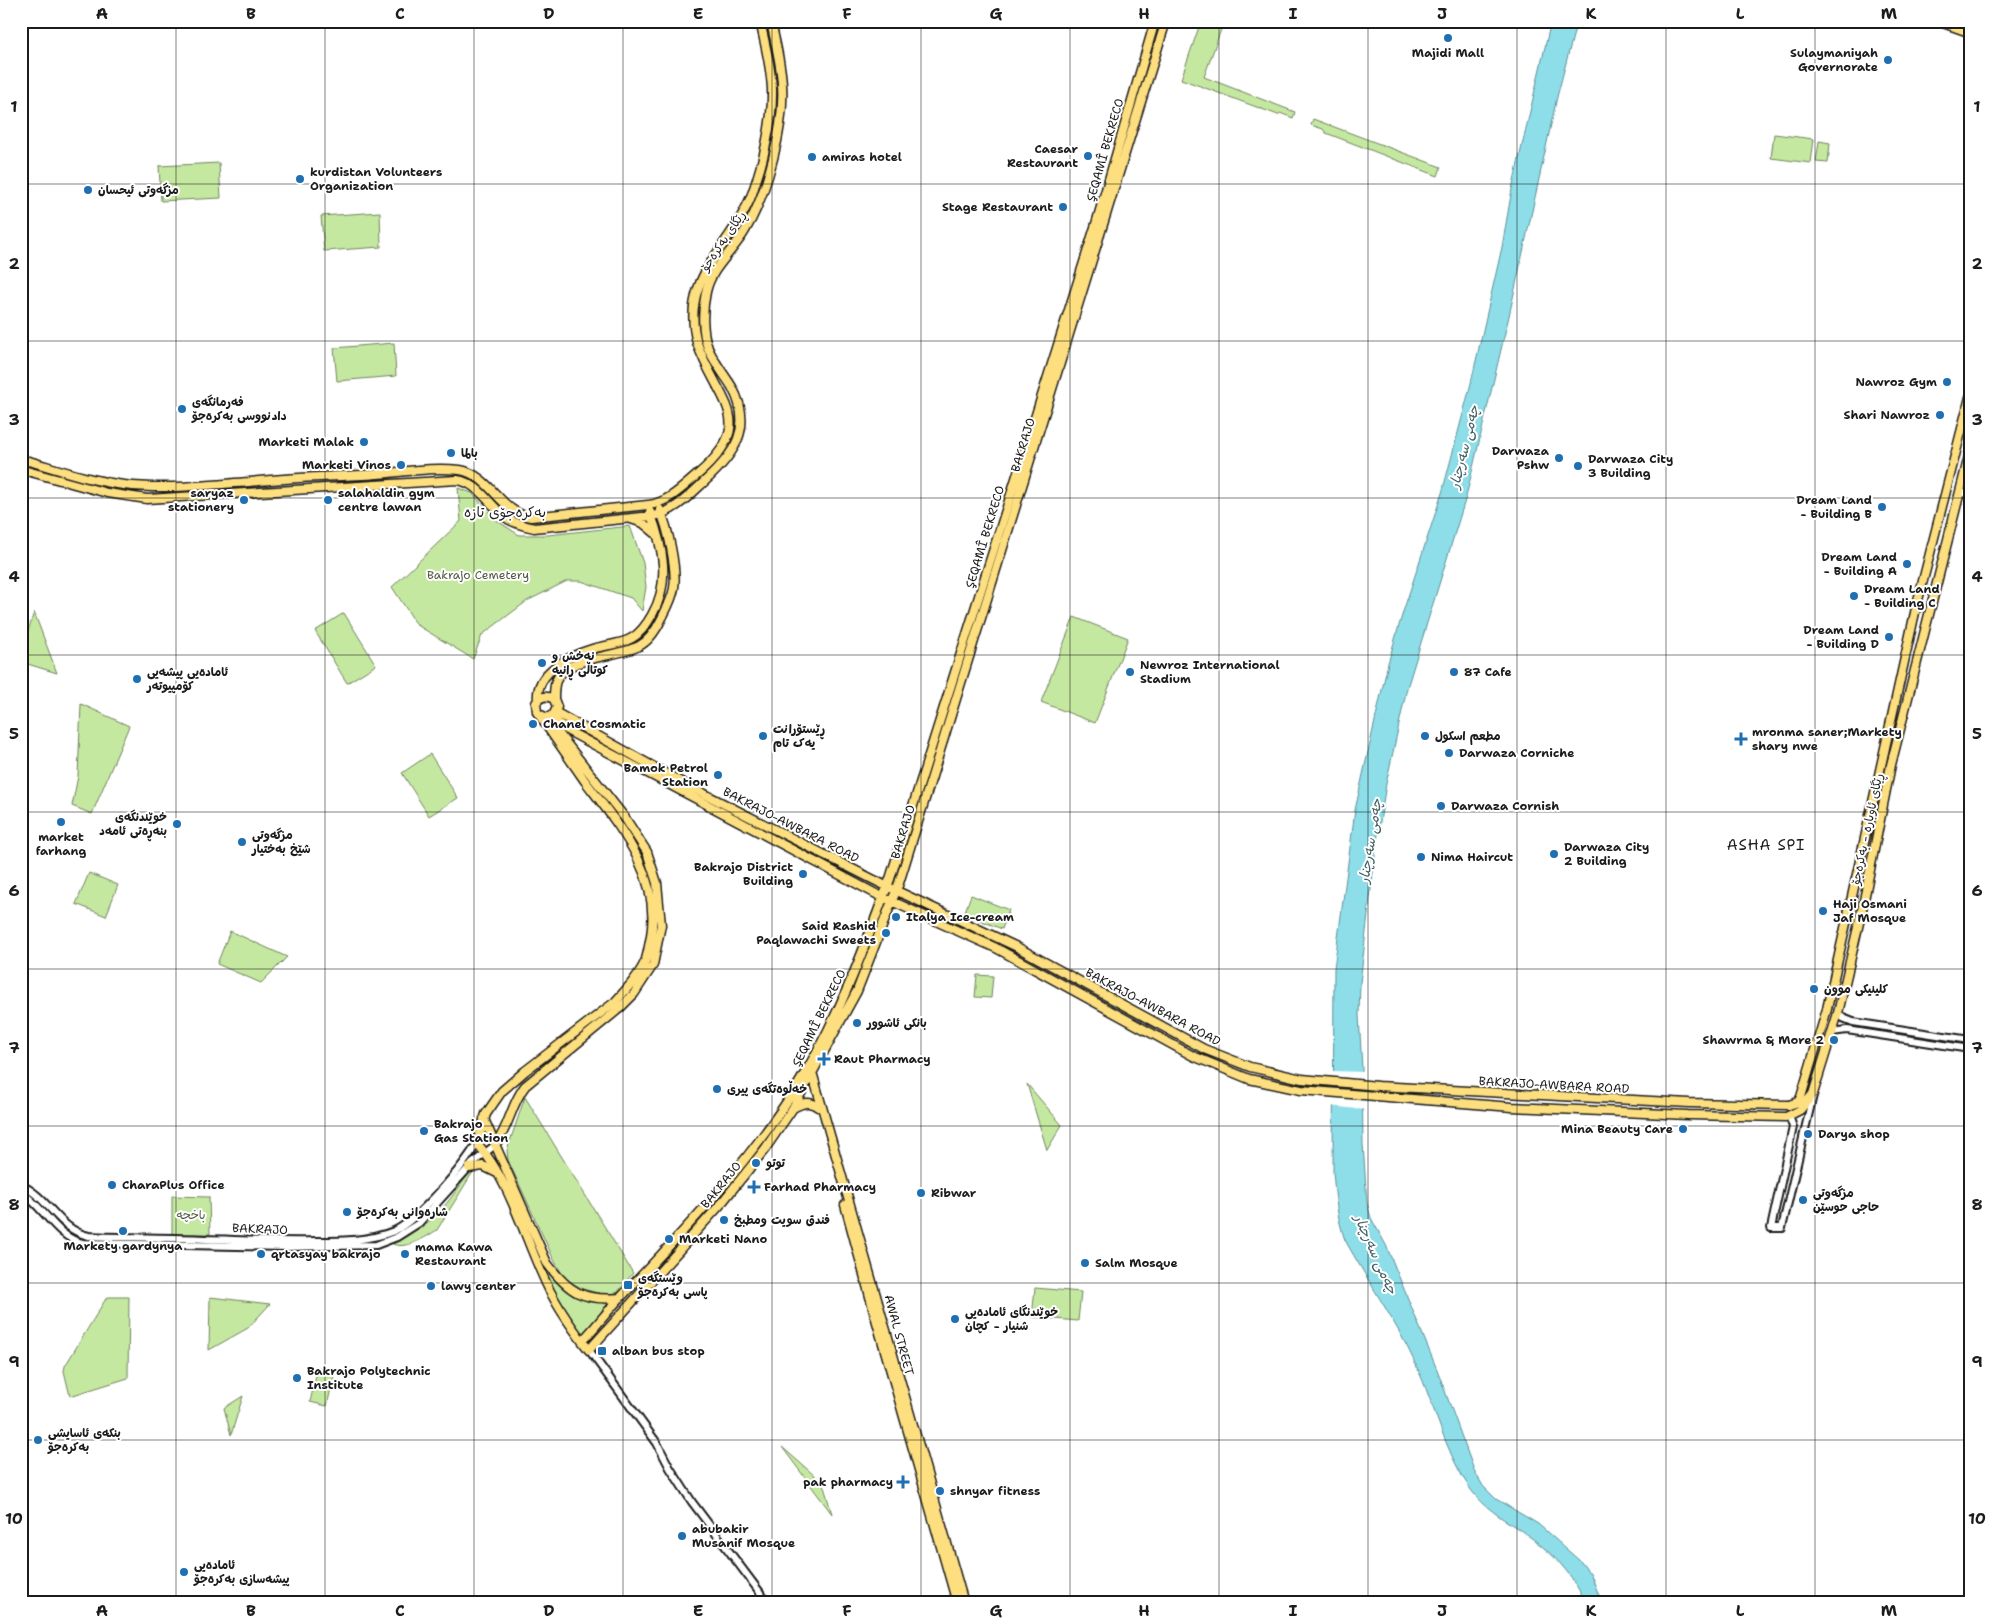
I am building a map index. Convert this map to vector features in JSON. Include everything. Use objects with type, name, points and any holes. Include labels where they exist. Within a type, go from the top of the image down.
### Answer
[{"type":"highway","points":[[1939,21],[1970,32]]},
{"type":"main road","name":"ڕێگای بەکرەجۆ","points":[[21,463],[29,461],[118,484],[144,487],[186,487],[293,478],[459,470],[482,480],[511,509],[526,516],[548,517],[658,504],[676,493],[712,462],[726,443],[731,428],[728,407],[697,343],[693,317],[695,298],[705,270],[739,221],[747,205],[757,177],[768,131],[772,89],[760,21]]},
{"type":"main road","name":"ڕێگای بەکرەجۆ","points":[[21,473],[27,471],[107,493],[134,498],[186,498],[457,480],[468,483],[478,489],[507,518],[528,527],[542,528],[652,516],[662,514],[677,505],[727,459],[739,438],[742,424],[741,412],[733,389],[708,346],[704,328],[704,301],[711,277],[743,235],[755,213],[764,189],[779,132],[782,86],[771,21]]},
{"type":"main road","name":"ŞEQAMÎ BEKRECO","points":[[888,887],[1104,207],[1155,21]]},
{"type":"main road","name":"BAKRAJO","points":[[589,1350],[720,1206],[765,1149],[793,1108],[797,1093],[857,991],[897,890],[1104,207],[1166,21]]},
{"type":"main road","points":[[695,298],[704,301]]},
{"type":"main road","points":[[1837,1016],[1829,1015],[1827,1009],[1916,608],[1970,397]]},
{"type":"main road","name":"ڕێگای ئاوبارە - بەکرەجۆ","points":[[1813,1094],[1837,1016],[1862,910],[1891,765],[1970,452]]},
{"type":"main road","points":[[204,486],[205,496]]},
{"type":"main road","points":[[186,487],[186,498]]},
{"type":"main road","points":[[551,716],[557,707],[554,700],[556,680],[566,671],[588,660],[636,648],[654,632],[670,603],[674,588],[674,573],[668,533],[658,504]]},
{"type":"main road","points":[[668,533],[670,521],[677,505]]},
{"type":"main road","points":[[495,1145],[500,1138],[519,1093],[534,1078],[620,1008],[640,986],[653,965],[661,930],[660,897],[650,858],[632,829],[551,716],[539,714],[536,706],[542,679],[556,667],[585,651],[632,638],[648,622],[661,596],[664,584],[664,571],[657,534],[648,506]]},
{"type":"main road","points":[[625,508],[627,518],[643,523],[657,534]]},
{"type":"main road","points":[[538,700],[546,696],[554,700]]},
{"type":"main road","name":"BAKRAJO","points":[[477,1143],[484,1119],[495,1100],[509,1085],[615,1002],[640,972],[645,962],[652,927],[651,894],[643,868],[625,835],[539,714]]},
{"type":"main road","name":"BAKRAJO-AWBARA ROAD","points":[[551,716],[888,887],[1017,947],[1204,1049],[1268,1072],[1324,1082],[1388,1087],[1689,1103],[1786,1106],[1795,1104],[1801,1097],[1827,1009]]},
{"type":"main road","name":"BAKRAJO-AWBARA ROAD","points":[[551,716],[570,732],[884,898],[996,948],[1135,1025],[1219,1068],[1270,1085],[1322,1092],[1512,1107],[1688,1115],[1789,1116]]},
{"type":"main road","points":[[1885,743],[1889,749],[1896,748]]},
{"type":"main road","points":[[1881,762],[1886,758],[1889,759],[1891,765]]},
{"type":"main road","points":[[743,824],[748,816]]},
{"type":"main road","points":[[625,835],[632,829]]},
{"type":"main road","points":[[884,898],[888,887]]},
{"type":"main road","name":"ŞEQAMÎ BEKRECO","points":[[809,1074],[884,898]]},
{"type":"main road","name":"AWAL STREET","points":[[809,1074],[957,1603]]},
{"type":"main road","name":"AWAL STREET","points":[[809,1074],[964,1603]]},
{"type":"main road","points":[[509,1085],[519,1093]]},
{"type":"main road","points":[[1387,1096],[1388,1087]]},
{"type":"main road","points":[[582,1341],[711,1201],[797,1093]]},
{"type":"main road","points":[[1789,1116],[1800,1110],[1813,1094]]},
{"type":"main road","points":[[793,1108],[807,1103],[812,1103],[818,1107]]},
{"type":"main road","points":[[1688,1115],[1689,1103]]},
{"type":"main road","points":[[484,1119],[548,1263],[567,1286],[580,1295],[600,1300],[620,1298]]},
{"type":"main road","points":[[477,1143],[499,1174],[543,1277],[589,1350]]},
{"type":"main road","points":[[469,1168],[483,1166],[499,1174]]},
{"type":"main road","points":[[596,1327],[604,1335]]},
{"type":"street","points":[[1961,492],[1970,495]]},
{"type":"street","points":[[1837,1016],[1853,1022],[1970,1040]]},
{"type":"street","points":[[1832,1032],[1847,1030],[1970,1049]]},
{"type":"street","points":[[1789,1116],[1793,1127],[1771,1228],[1782,1228],[1813,1094]]},
{"type":"street","name":"BAKRAJO","points":[[21,1185],[38,1196],[69,1228],[89,1236],[292,1242],[357,1240],[387,1233],[411,1220],[441,1188],[477,1143]]},
{"type":"street","name":"BAKRAJO","points":[[21,1192],[36,1203],[66,1236],[83,1243],[368,1246],[397,1237],[419,1223],[469,1168],[495,1145]]},
{"type":"street","points":[[589,1350],[657,1443],[670,1468],[692,1502],[768,1603]]},
{"type":"green space","points":[[1201,21],[1224,21],[1204,77],[1295,112],[1293,118],[1280,113],[1278,115],[1181,79]]},
{"type":"green space","points":[[1313,119],[1441,167],[1438,176],[1326,133],[1323,129],[1311,125]]},
{"type":"green space","points":[[1774,134],[1814,139],[1811,163],[1771,158]]},
{"type":"green space","points":[[1819,141],[1830,143],[1828,163],[1816,162]]},
{"type":"green space","points":[[219,163],[221,198],[161,201],[159,166]]},
{"type":"green space","points":[[380,212],[381,247],[324,251],[321,216]]},
{"type":"green space","points":[[394,343],[396,376],[337,381],[334,348]]},
{"type":"green space","name":"Bakrajo Cemetery","points":[[458,488],[472,493],[496,520],[519,535],[548,535],[630,526],[643,563],[646,587],[642,611],[631,598],[581,581],[567,581],[527,601],[482,635],[473,659],[417,625],[392,587],[461,521]]},
{"type":"green space","points":[[34,612],[57,673],[21,662],[21,654]]},
{"type":"green space","points":[[344,613],[376,665],[347,683],[315,631]]},
{"type":"green space","points":[[1074,617],[1128,638],[1095,723],[1041,702]]},
{"type":"green space","points":[[81,704],[129,726],[92,814],[72,806],[78,776]]},
{"type":"green space","points":[[430,754],[458,798],[429,816],[402,773]]},
{"type":"green space","points":[[89,873],[118,885],[106,916],[76,904]]},
{"type":"green space","points":[[971,895],[1009,910],[1002,929],[964,914]]},
{"type":"green space","points":[[230,931],[287,957],[261,983],[217,964]]},
{"type":"green space","points":[[977,975],[993,976],[991,998],[975,997]]},
{"type":"green space","points":[[1027,1084],[1062,1125],[1047,1150]]},
{"type":"green space","points":[[525,1097],[633,1273],[617,1293],[602,1294],[583,1289],[565,1279],[554,1260],[508,1160],[507,1150]]},
{"type":"green space","points":[[476,1167],[437,1230],[410,1244],[393,1244],[431,1220]]},
{"type":"green space","name":"باخچە","points":[[172,1196],[209,1197],[210,1234],[172,1234]]},
{"type":"green space","points":[[544,1266],[559,1284],[580,1298],[612,1303],[582,1334],[558,1299]]},
{"type":"green space","points":[[1035,1288],[1081,1292],[1078,1321],[1032,1317]]},
{"type":"green space","points":[[107,1297],[129,1297],[128,1378],[70,1396],[64,1371],[65,1366]]},
{"type":"green space","points":[[210,1297],[270,1304],[248,1328],[209,1350]]},
{"type":"green space","points":[[318,1367],[335,1371],[327,1406],[310,1402]]},
{"type":"green space","points":[[243,1396],[231,1435],[224,1408]]},
{"type":"green space","points":[[782,1447],[823,1483],[832,1514]]},
{"type":"water","name":"چەمی سەرچنار","points":[[1551,21],[1577,21],[1557,97],[1509,316],[1466,497],[1407,688],[1386,784],[1376,847],[1360,983],[1359,1015],[1363,1144],[1367,1203],[1371,1218],[1386,1245],[1438,1372],[1474,1470],[1483,1486],[1496,1499],[1538,1524],[1581,1562],[1591,1575],[1602,1603],[1585,1603],[1573,1580],[1557,1560],[1528,1535],[1487,1507],[1471,1490],[1462,1476],[1447,1445],[1423,1381],[1408,1349],[1345,1240],[1338,1215],[1333,1171],[1334,968],[1355,810],[1388,663],[1442,493],[1470,387],[1502,247],[1512,189]]},
{"type":"pier","points":[[1331,1071],[1365,1072],[1366,1110],[1330,1106]]},
{"type":"place","name":"Majidi Mall","points":[[1448,38]]},
{"type":"place","name":"Sulaymaniyah Governorate","points":[[1888,60]]},
{"type":"place","name":"Caesar Restaurant","points":[[1088,156]]},
{"type":"place","name":"amiras hotel","points":[[812,157]]},
{"type":"place","name":"kurdistan Volunteers Organization","points":[[300,179]]},
{"type":"place","name":"مزگەوتی ئیحسان","points":[[88,190]]},
{"type":"place","name":"Stage Restaurant","points":[[1063,207]]},
{"type":"place","name":"Nawroz Gym","points":[[1947,382]]},
{"type":"place","name":"فەرمانگەی دادنووسی بەکرەجۆ","points":[[182,409]]},
{"type":"place","name":"Shari Nawroz","points":[[1940,415]]},
{"type":"place","name":"Marketi Malak","points":[[364,442]]},
{"type":"place","name":"بالما","points":[[451,453]]},
{"type":"place","name":"Darwaza Pshw","points":[[1559,458]]},
{"type":"place","name":"Marketi Vinos","points":[[401,465]]},
{"type":"place","name":"Darwaza City 3 Building","points":[[1578,466]]},
{"type":"place","name":"saryaz stationery","points":[[244,500]]},
{"type":"place","name":"salahaldin gym centre lawan","points":[[328,500]]},
{"type":"place","name":"Dream Land - Building B","points":[[1882,507]]},
{"type":"place","name":"Dream Land - Building A","points":[[1907,564]]},
{"type":"place","name":"Dream Land - Building C","points":[[1854,596]]},
{"type":"place","name":"Dream Land - Building D","points":[[1889,637]]},
{"type":"place","name":"نەخش و کوتاڵی ڕانیە","points":[[542,663]]},
{"type":"place","name":"Newroz International Stadium","points":[[1130,672]]},
{"type":"place","name":"87 Cafe","points":[[1454,672]]},
{"type":"place","name":"ئامادەیی پیشەیی کۆمپیوتەر","points":[[137,679]]},
{"type":"place","name":"Chanel Cosmatic","points":[[533,724]]},
{"type":"place","name":"ڕێستۆرانت یەک تام","points":[[763,736]]},
{"type":"place","name":"مطعم اسكول","points":[[1425,736]]},
{"type":"place","name":"mronma saner;Markety shary nwe","points":[[1741,739]]},
{"type":"place","name":"Darwaza Corniche","points":[[1449,753]]},
{"type":"place","name":"Bamok Petrol Station","points":[[718,775]]},
{"type":"place","name":"Darwaza Cornish","points":[[1441,806]]},
{"type":"place","name":"market farhang","points":[[61,822]]},
{"type":"place","name":"خوێندنگەی بنەڕەتی ئامەد","points":[[177,824]]},
{"type":"place","name":"مزگەوتی شێخ بەختیار","points":[[242,842]]},
{"type":"place","name":"Darwaza City 2 Building","points":[[1554,854]]},
{"type":"place","name":"Nima Haircut","points":[[1421,857]]},
{"type":"place","name":"Bakrajo District Building","points":[[803,874]]},
{"type":"place","name":"Haji Osmani Jaf Mosque","points":[[1823,911]]},
{"type":"place","name":"Italya Ice-cream","points":[[896,917]]},
{"type":"place","name":"Said Rashid Paqlawachi Sweets","points":[[886,933]]},
{"type":"place","name":"کلینیکی موون","points":[[1814,989]]},
{"type":"place","name":"بانکی ئاشوور","points":[[857,1023]]},
{"type":"place","name":"Shawrma & More 2","points":[[1834,1040]]},
{"type":"place","name":"Raut Pharmacy","points":[[824,1059]]},
{"type":"place","name":"خەڵوەتگەی پیری","points":[[717,1089]]},
{"type":"place","name":"Mina Beauty Care","points":[[1683,1129]]},
{"type":"place","name":"Bakrajo Gas Station","points":[[424,1131]]},
{"type":"place","name":"Darya shop","points":[[1808,1134]]},
{"type":"place","name":"توتو","points":[[756,1163]]},
{"type":"place","name":"CharaPlus Office","points":[[112,1185]]},
{"type":"place","name":"Farhad Pharmacy","points":[[754,1187]]},
{"type":"place","name":"Ribwar","points":[[921,1193]]},
{"type":"place","name":"مزگەوتی حاجی حوسێن","points":[[1803,1200]]},
{"type":"place","name":"شارەوانی بەکرەجۆ","points":[[347,1212]]},
{"type":"place","name":"فندق سويت ومطبخ","points":[[724,1220]]},
{"type":"place","name":"Markety gardynya","points":[[123,1231]]},
{"type":"place","name":"Marketi Nano","points":[[669,1239]]},
{"type":"place","name":"qrtasyay bakrajo","points":[[261,1254]]},
{"type":"place","name":"mama Kawa Restaurant","points":[[405,1254]]},
{"type":"place","name":"Salm Mosque","points":[[1085,1263]]},
{"type":"place","name":"وێستگەی پاسی بەکرەجۆ","points":[[628,1285]]},
{"type":"place","name":"lawy center","points":[[431,1286]]},
{"type":"place","name":"خوێندنگای ئامادەیی شنیار - کچان","points":[[955,1319]]},
{"type":"place","name":"alban bus stop","points":[[602,1351]]},
{"type":"place","name":"Bakrajo Polytechnic Institute","points":[[297,1378]]},
{"type":"place","name":"بنکەی ئاسایشی بەکرەجۆ","points":[[38,1440]]},
{"type":"place","name":"pak pharmacy","points":[[903,1482]]},
{"type":"place","name":"shnyar fitness","points":[[940,1491]]},
{"type":"place","name":"abubakir Musanif Mosque","points":[[682,1536]]},
{"type":"place","name":"ئامادەیی پیشەسازی بەکرەجۆ","points":[[184,1572]]},
{"type":"district","name":"بەکرەجۆی تازە","points":[[505,512]]},
{"type":"district","name":"ASHA SPI","points":[[1766,845]]}]
